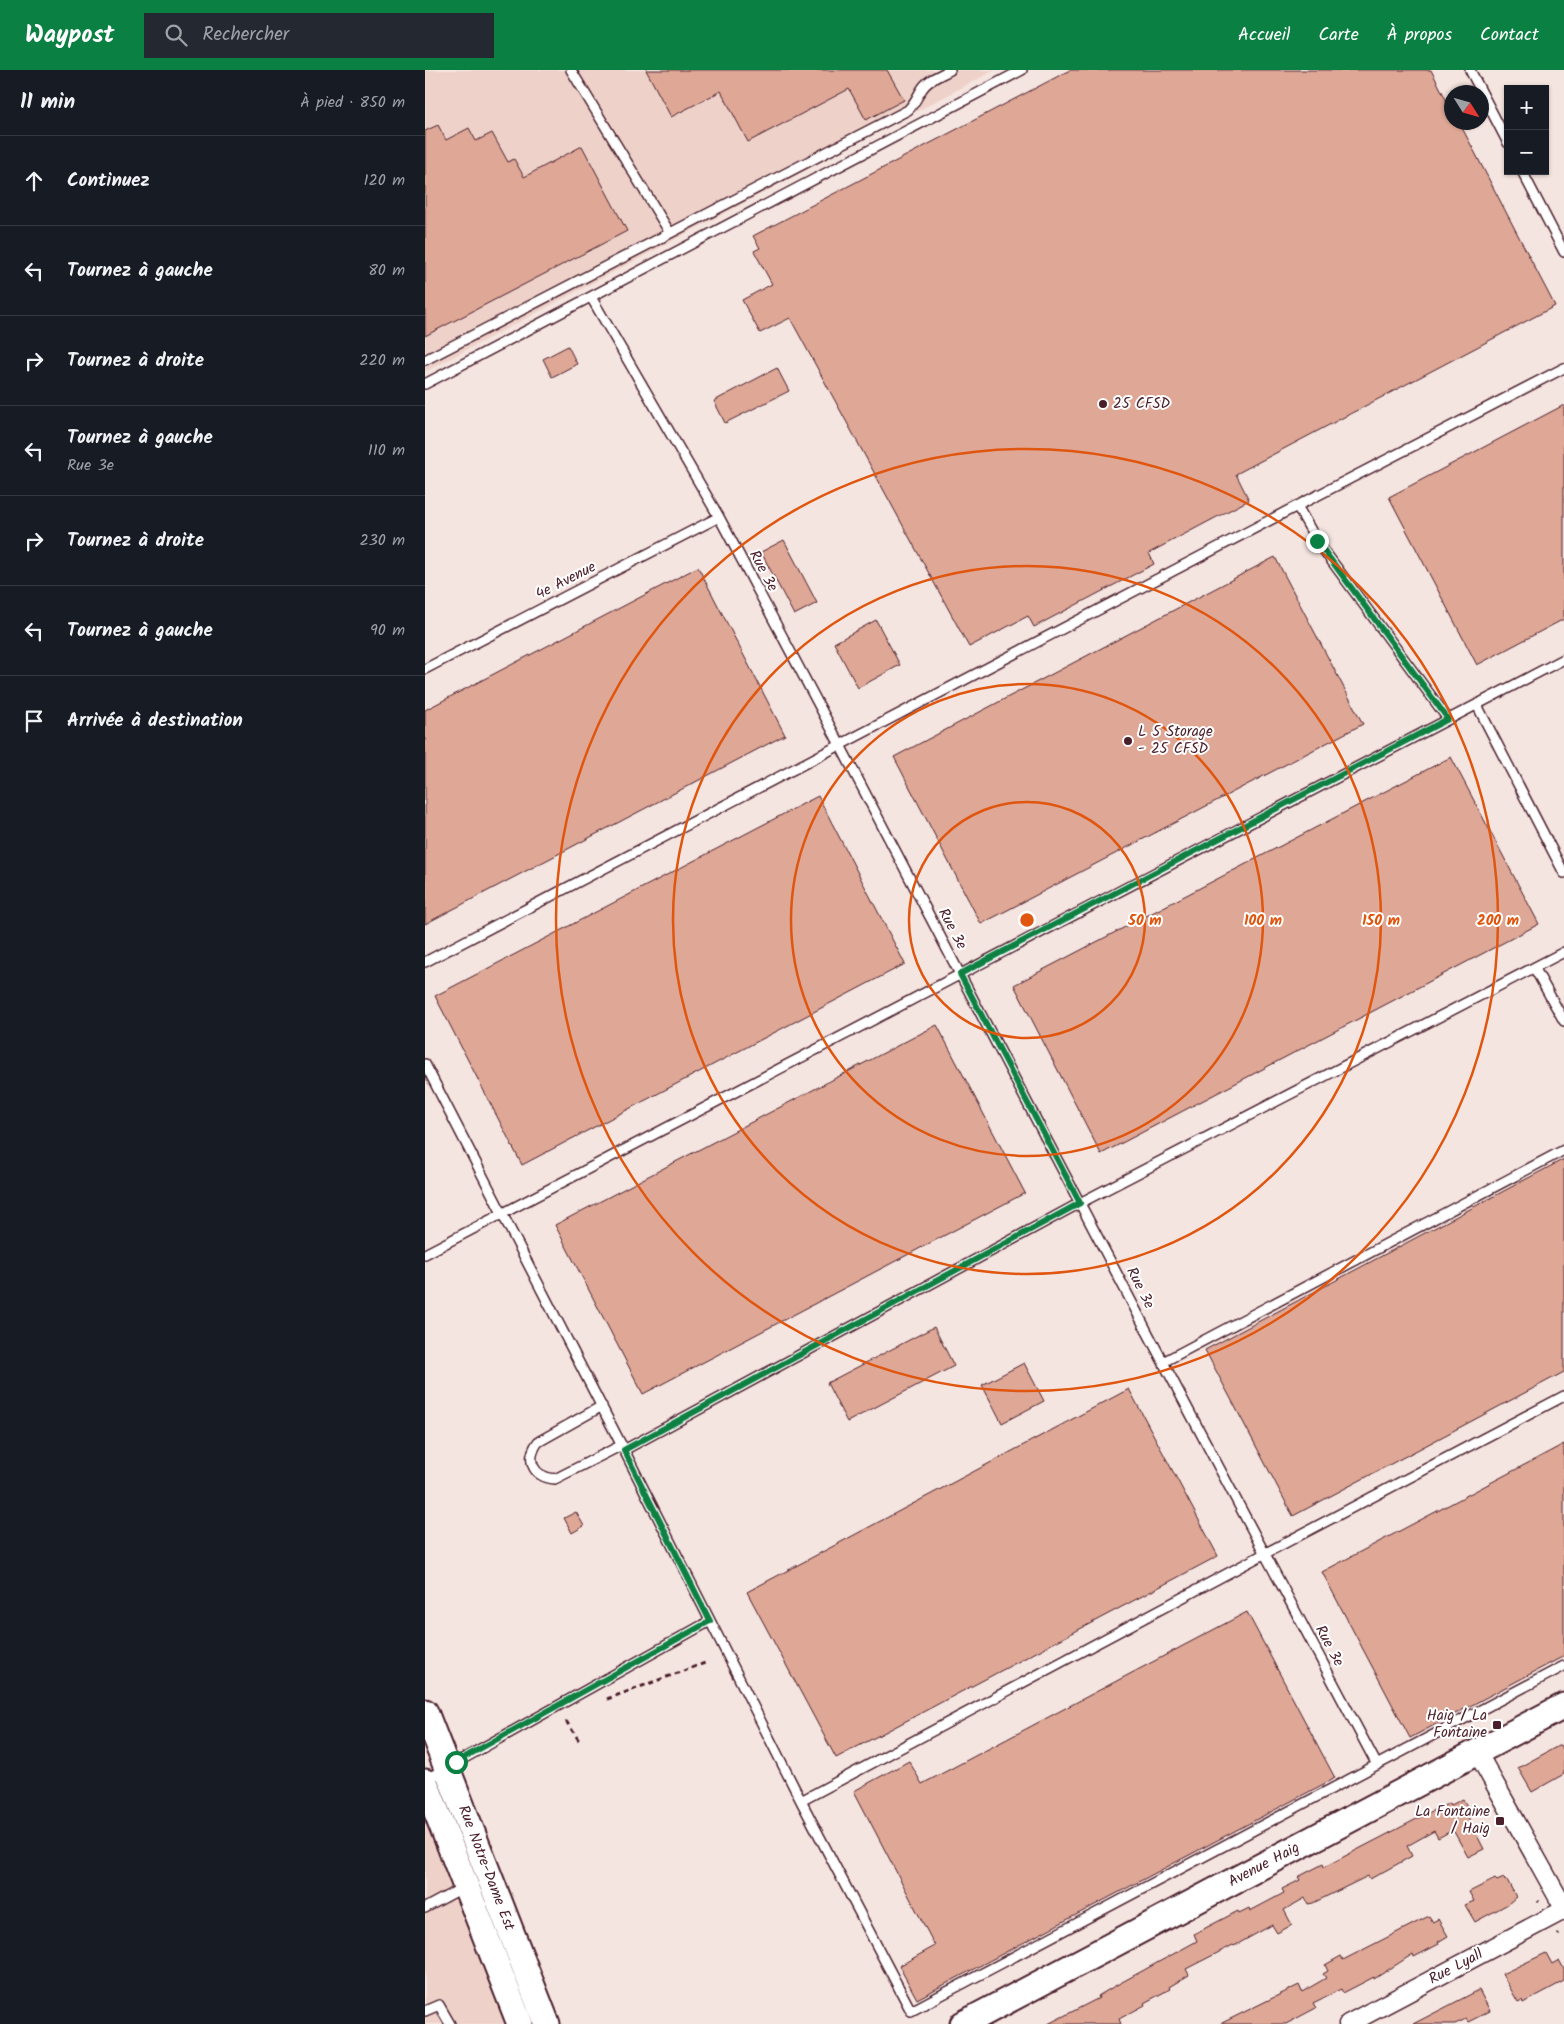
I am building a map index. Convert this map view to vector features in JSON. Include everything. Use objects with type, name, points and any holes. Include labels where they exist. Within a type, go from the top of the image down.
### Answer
[{"type":"street","name":"Avenue Haig","points":[[963,2024],[1564,1706]]},
{"type":"street","name":"Rue Notre-Dame Est","points":[[425,1712],[447,1768],[477,1881],[520,2024]]},
{"type":"street","points":[[1477,1752],[1564,1909]]},
{"type":"street","name":"Rue Notre-Dame Est","points":[[425,1781],[477,1881],[547,2024]]},
{"type":"street","name":"Rue Lyall","points":[[1348,2024],[1564,1909]]},
{"type":"lane","points":[[571,70],[669,233]]},
{"type":"lane","points":[[425,360],[908,110],[914,104],[922,88],[929,81],[950,70]]},
{"type":"lane","points":[[425,384],[1022,70]]},
{"type":"lane","points":[[1470,70],[1504,135]]},
{"type":"lane","points":[[1524,175],[1564,252]]},
{"type":"lane","name":"Rue 3e","points":[[591,297],[719,517],[1264,1554],[1377,1765]]},
{"type":"lane","points":[[425,962],[1564,368]]},
{"type":"lane","points":[[1297,506],[1317,541],[1448,719]]},
{"type":"lane","name":"4e Avenue","points":[[425,669],[719,517]]},
{"type":"lane","points":[[425,1254],[1564,659]]},
{"type":"lane","points":[[1477,704],[1564,873]]},
{"type":"lane","points":[[602,1406],[538,1442],[532,1451],[531,1460],[534,1468],[540,1475],[547,1479],[555,1480],[623,1447],[1080,1203],[1564,952]]},
{"type":"lane","points":[[1535,968],[1564,1021]]},
{"type":"lane","points":[[425,1064],[623,1447],[801,1801],[911,2011],[1564,1666]]},
{"type":"lane","points":[[1163,1362],[1564,1150]]},
{"type":"lane","points":[[801,1801],[1564,1396]]},
{"type":"lane","points":[[425,1781],[710,1621]]},
{"type":"lane","points":[[425,1908],[477,1881]]},
{"type":"lane","points":[[425,2012],[439,2005],[450,2024]]},
{"type":"path","points":[[607,1700],[705,1663]]},
{"type":"path","points":[[566,1721],[578,1739],[576,1740]]},
{"type":"shaded area","points":[[425,70],[995,70],[425,372]]},
{"type":"shaded area","points":[[425,1801],[512,2024],[425,2024]]},
{"type":"building","points":[[646,70],[887,70],[904,100],[866,120],[849,89],[748,142],[721,91],[671,117]]},
{"type":"building","name":"25 CFSD","points":[[1070,70],[1431,70],[1444,95],[1444,130],[1463,130],[1555,306],[1236,474],[1249,500],[1149,553],[1154,564],[1034,627],[1028,616],[969,647],[790,318],[760,333],[742,300],[772,284],[754,251],[760,248],[753,236]]},
{"type":"building","points":[[438,125],[446,140],[469,128],[476,141],[492,133],[508,162],[514,159],[524,177],[582,146],[627,231],[425,336],[425,131]]},
{"type":"building","points":[[568,346],[577,364],[552,377],[543,359]]},
{"type":"building","points":[[777,368],[789,391],[725,423],[714,401]]},
{"type":"building","points":[[1564,405],[1564,619],[1477,665],[1389,497]]},
{"type":"building","points":[[784,540],[817,603],[794,615],[761,552]]},
{"type":"building","name":"L 5 Storage - 25 CFSD","points":[[1275,557],[1363,724],[981,924],[894,757]]},
{"type":"building","points":[[698,567],[785,735],[425,924],[425,710]]},
{"type":"building","points":[[876,620],[900,665],[858,688],[834,643]]},
{"type":"building","points":[[1451,757],[1539,924],[1101,1154],[1014,985]]},
{"type":"building","points":[[818,796],[905,964],[522,1165],[435,996]]},
{"type":"building","points":[[937,1025],[1025,1193],[643,1394],[555,1225]]},
{"type":"building","points":[[1564,1159],[1564,1372],[1293,1516],[1205,1350]]},
{"type":"building","points":[[934,1327],[954,1366],[847,1422],[827,1383]]},
{"type":"building","points":[[1024,1363],[1044,1401],[1002,1423],[982,1385]]},
{"type":"building","points":[[1129,1389],[1218,1556],[836,1758],[747,1592]]},
{"type":"building","points":[[1564,1444],[1564,1656],[1410,1738],[1322,1572]]},
{"type":"building","points":[[576,1512],[584,1526],[572,1533],[564,1518]]},
{"type":"building","points":[[1247,1612],[1335,1778],[917,1999],[899,1966],[935,1946],[854,1791],[909,1761],[922,1784]]},
{"type":"building","points":[[1560,1745],[1564,1753],[1564,1774],[1532,1792],[1518,1768]]},
{"type":"building","points":[[1463,1799],[1472,1816],[1468,1818],[1484,1849],[1468,1857],[1453,1830],[1438,1838],[1434,1831],[1407,1846],[1412,1856],[1370,1879],[1368,1876],[1313,1903],[1308,1904],[1305,1898],[1284,1910],[1292,1925],[1277,1933],[1272,1925],[1186,1969],[1189,1975],[1169,1987],[1170,1989],[1144,2003],[1145,2005],[1119,2019],[1121,2024],[1048,2024],[1099,1998],[1098,1996],[1113,1987],[1197,1941],[1194,1934],[1238,1911],[1239,1913],[1249,1908],[1250,1911],[1284,1893],[1282,1889],[1300,1880],[1298,1877],[1323,1864],[1324,1867],[1434,1810]]},
{"type":"building","points":[[1504,1878],[1516,1897],[1508,1904],[1475,1922],[1465,1905],[1474,1901],[1469,1892],[1495,1879],[1497,1881]]},
{"type":"building","points":[[1429,1916],[1433,1922],[1438,1919],[1448,1936],[1438,1942],[1439,1944],[1414,1957],[1413,1954],[1374,1979],[1374,1977],[1343,1993],[1341,1989],[1313,2003],[1316,2008],[1286,2024],[1220,2024],[1299,1985],[1302,1992],[1326,1978],[1323,1974],[1328,1971],[1325,1965],[1341,1956],[1343,1960]]},
{"type":"building","points":[[1546,1953],[1552,1964],[1559,1960],[1564,1969],[1564,1981],[1523,2003],[1522,2000],[1518,2002],[1502,1974]]},
{"type":"building","points":[[1479,1990],[1490,2011],[1468,2022],[1466,2019],[1455,2024],[1413,2024]]},
{"type":"place","name":"25 CFSD","points":[[1103,404]]},
{"type":"place","name":"L 5 Storage - 25 CFSD","points":[[1128,741]]},
{"type":"place","name":"Haig / La Fontaine","points":[[1497,1725]]},
{"type":"place","name":"La Fontaine / Haig","points":[[1500,1821]]},
{"type":"route","points":[[456,1762],[710,1621],[624,1450],[1080,1203],[960,974],[1448,719],[1317,541]]}]
